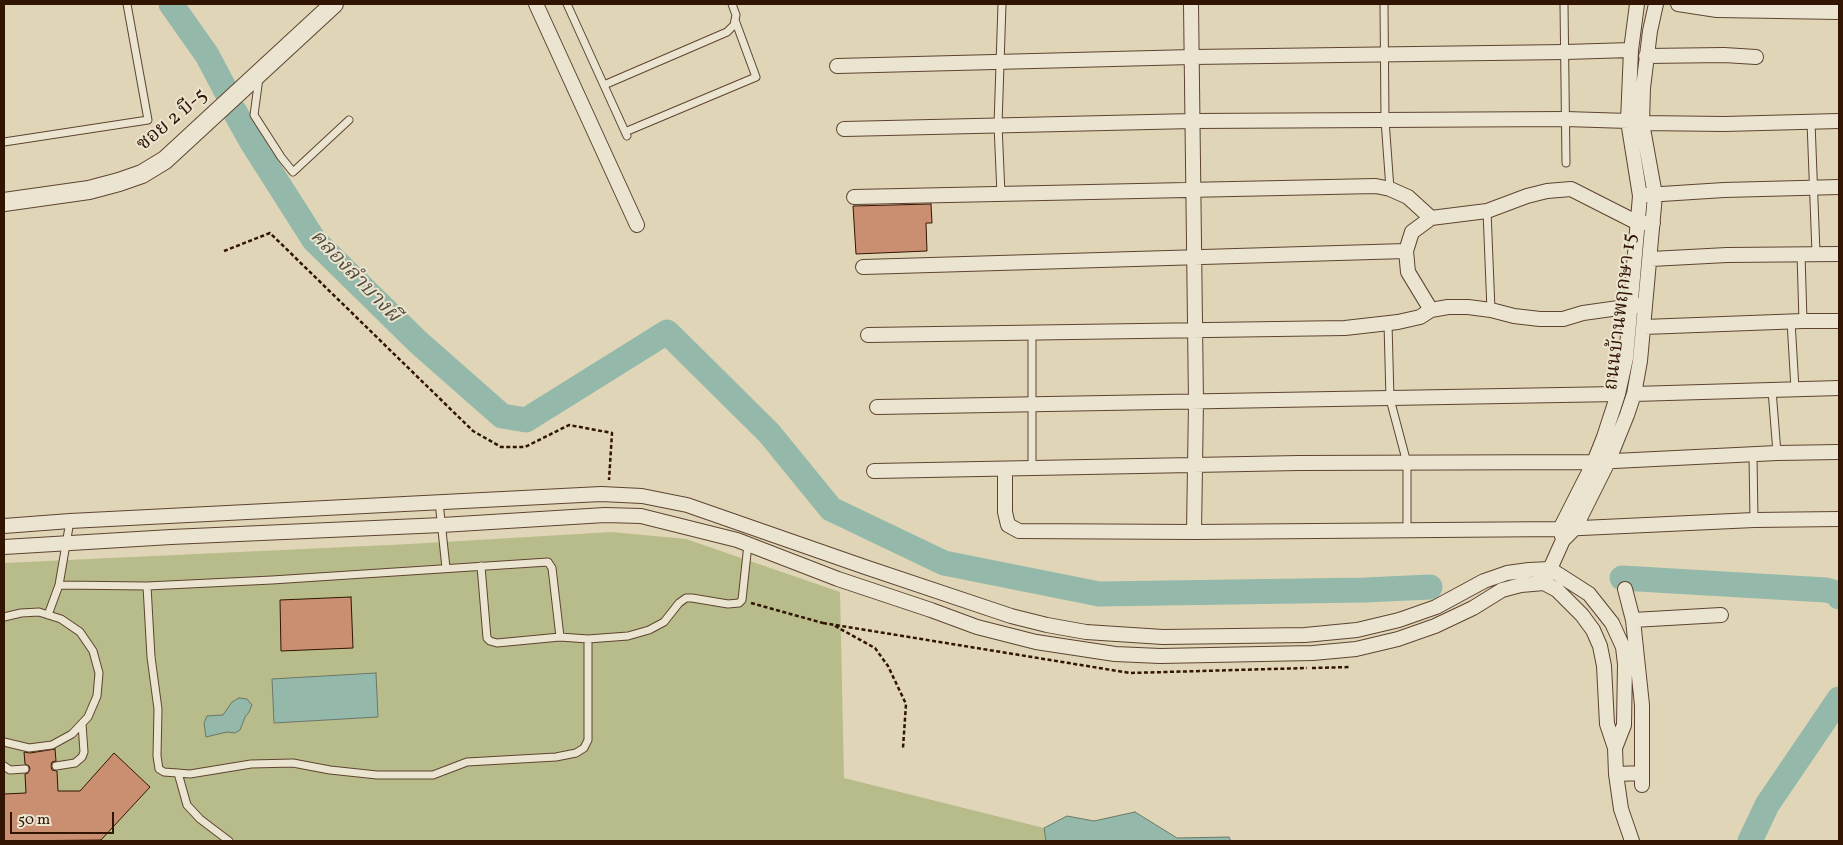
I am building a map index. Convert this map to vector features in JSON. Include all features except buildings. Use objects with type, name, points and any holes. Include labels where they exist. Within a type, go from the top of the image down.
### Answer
[{"type":"street","name":"ซอย 2 บี-5","points":[[4,202],[89,190],[142,174],[165,160],[334,4]]},
{"type":"street","points":[[536,4],[637,225]]},
{"type":"street","points":[[1192,4],[1196,402],[1194,532]]},
{"type":"street","name":"ถนนบ้านพฤกษา 15","points":[[1544,583],[1561,534],[1594,462],[1618,394],[1626,358],[1640,196],[1631,50],[1637,4]]},
{"type":"street","name":"ถนนบ้านพฤกษา 15","points":[[1575,528],[1608,462],[1634,394],[1644,328],[1655,195],[1635,122],[1656,4]]},
{"type":"street","points":[[1678,4],[1717,10],[1817,8],[1839,12]]},
{"type":"street","points":[[837,66],[1192,57],[1631,50]]},
{"type":"street","points":[[1646,56],[1724,55],[1756,57]]},
{"type":"street","points":[[844,129],[1193,121],[1566,119],[1724,124],[1839,121]]},
{"type":"street","points":[[854,196],[1376,186],[1390,189],[1408,197],[1431,218]]},
{"type":"street","points":[[1640,196],[1839,187]]},
{"type":"street","points":[[1431,310],[1408,272],[1406,251],[1412,232],[1431,218],[1487,211],[1527,196],[1547,191],[1571,189],[1638,223],[1653,223]]},
{"type":"street","points":[[863,267],[1406,251]]},
{"type":"street","points":[[1651,259],[1816,253],[1839,254]]},
{"type":"street","points":[[868,335],[1345,328],[1420,317],[1431,310],[1448,307],[1491,310],[1531,318],[1563,319],[1583,313],[1631,305],[1646,305]]},
{"type":"street","points":[[1644,328],[1797,321],[1839,321]]},
{"type":"street","points":[[1634,394],[1839,388]]},
{"type":"street","points":[[877,406],[1618,394]]},
{"type":"street","points":[[874,471],[1195,465],[1608,462],[1753,456],[1776,453],[1839,452]]},
{"type":"street","points":[[1004,469],[1005,512],[1008,525],[1018,531],[1407,530],[1561,534],[1575,528],[1754,520],[1839,519]]},
{"type":"street","points":[[4,526],[70,520],[608,494],[642,496],[687,504],[1011,616],[1047,625],[1121,635],[1163,638],[1305,635],[1357,630],[1399,620],[1436,607],[1484,581],[1507,573],[1550,569],[1589,594],[1612,623],[1623,648],[1625,664],[1624,725],[1615,748]]},
{"type":"street","points":[[4,547],[171,536],[442,525],[605,515],[641,516],[737,540],[838,579],[976,626],[1036,642],[1114,654],[1160,656],[1303,653],[1356,649],[1398,639],[1435,626],[1473,608],[1502,590],[1521,584],[1544,583],[1557,590],[1582,615],[1593,630],[1600,646],[1604,666],[1607,724],[1615,748],[1616,774],[1621,809],[1632,841]]},
{"type":"street","points":[[1616,774],[1642,779],[1642,705],[1633,620],[1625,589]]},
{"type":"street","points":[[1633,620],[1721,615]]},
{"type":"lane","points":[[4,142],[148,120],[127,4]]},
{"type":"lane","points":[[567,4],[626,134],[756,77],[735,20]]},
{"type":"lane","points":[[604,85],[727,32],[734,25],[736,15],[732,4]]},
{"type":"lane","points":[[1001,194],[998,125],[1002,4]]},
{"type":"lane","points":[[1384,4],[1385,120],[1390,189]]},
{"type":"lane","points":[[1564,4],[1566,163]]},
{"type":"lane","points":[[260,72],[254,115],[292,172],[349,120]]},
{"type":"lane","points":[[1811,122],[1816,253]]},
{"type":"lane","points":[[1487,211],[1491,310]]},
{"type":"lane","points":[[1795,389],[1800,254]]},
{"type":"lane","points":[[1388,323],[1390,399],[1407,463],[1407,530]]},
{"type":"lane","points":[[1032,333],[1032,468]]},
{"type":"lane","points":[[1772,390],[1776,453]]},
{"type":"lane","points":[[1753,456],[1754,520]]},
{"type":"lane","points":[[439,502],[446,568]]},
{"type":"lane","points":[[48,615],[58,585],[70,520]]},
{"type":"lane","points":[[481,566],[487,638],[490,641],[497,643],[560,637],[588,639],[628,636],[649,630],[664,622],[679,603],[686,598],[728,604],[739,603],[742,600],[748,544]]},
{"type":"lane","points":[[58,585],[147,586],[548,562],[551,565],[560,637]]},
{"type":"lane","points":[[147,586],[158,709],[158,764],[159,769],[164,772],[190,774],[251,764],[293,763],[330,770],[377,775],[433,775],[467,762],[556,757],[576,753],[584,748],[588,740],[588,639]]},
{"type":"lane","points":[[4,617],[21,613],[39,612],[61,619],[80,632],[93,651],[99,673],[97,696],[88,717],[72,734],[52,745],[29,748],[4,742]]},
{"type":"lane","points":[[56,766],[75,762],[82,757],[84,752],[82,724]]},
{"type":"lane","points":[[4,766],[10,770],[25,769]]},
{"type":"lane","points":[[178,773],[187,805],[229,841]]},
{"type":"path","points":[[224,250],[270,233],[473,431],[501,447],[525,447],[569,425],[612,432],[608,494]]},
{"type":"path","points":[[742,600],[840,628],[875,648],[888,666],[906,704],[903,748]]},
{"type":"green space","points":[[612,532],[686,539],[840,592],[844,778],[1044,828],[1046,841],[4,841],[4,563],[410,544]]},
{"type":"shaded area","points":[[376,673],[378,717],[274,723],[272,679]]},
{"type":"shaded area","points":[[239,698],[247,699],[252,705],[240,730],[235,733],[227,732],[206,737],[204,723],[207,716],[223,715],[232,702]]},
{"type":"shaded area","points":[[1135,812],[1177,838],[1229,837],[1231,841],[1046,841],[1044,828],[1067,816],[1094,821]]},
{"type":"waterway","name":"คลองลำบางผี","points":[[171,4],[207,55],[226,91]]},
{"type":"waterway","points":[[235,112],[314,240],[418,342],[502,416],[526,420],[667,332],[769,433],[831,509],[944,563],[1099,594],[1365,590],[1430,587]]},
{"type":"waterway","points":[[1622,578],[1826,590],[1837,593],[1839,597]]},
{"type":"waterway","points":[[1750,841],[1767,805],[1839,699]]}]
